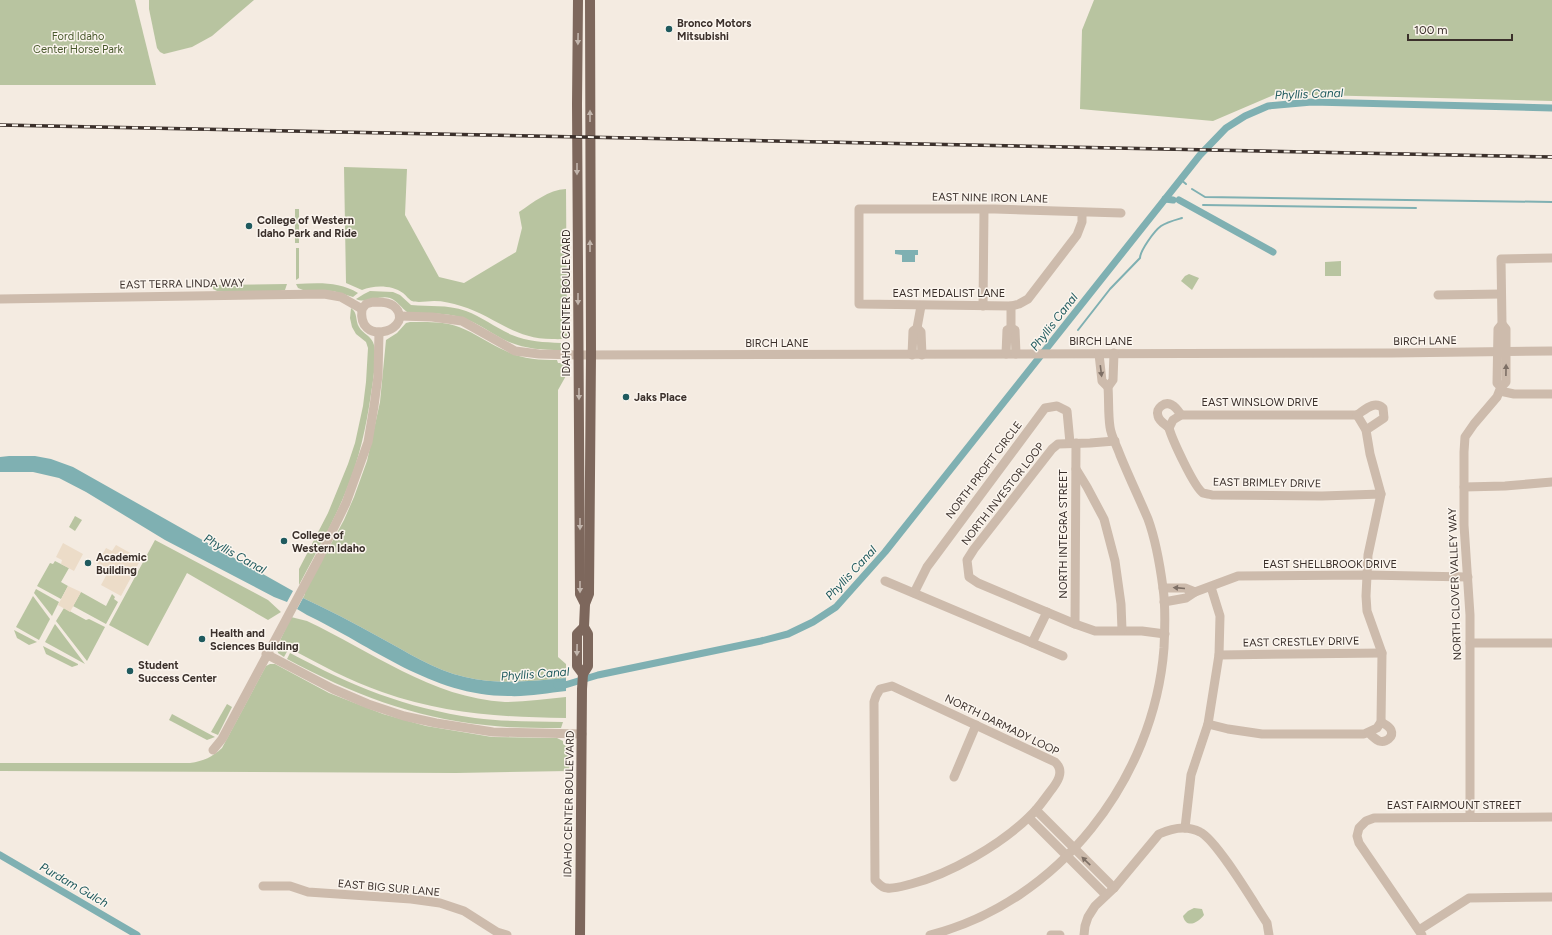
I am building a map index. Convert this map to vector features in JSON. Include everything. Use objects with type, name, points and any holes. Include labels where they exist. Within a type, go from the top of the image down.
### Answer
[{"type":"main road","name":"IDAHO CENTER BOULEVARD","points":[[578,0],[577,110],[580,594],[585,604]]},
{"type":"main road","name":"IDAHO CENTER BOULEVARD","points":[[580,935],[582,687],[583,674],[588,666],[588,634],[584,627],[585,604],[590,594],[590,0]]},
{"type":"street","name":"EAST NINE IRON LANE","points":[[860,304],[859,208],[1121,213]]},
{"type":"street","points":[[983,306],[984,210]]},
{"type":"street","name":"EAST MEDALIST LANE","points":[[860,304],[921,306],[1011,306],[1019,304],[1028,299],[1077,235],[1082,222],[1082,212]]},
{"type":"street","points":[[1552,258],[1501,259],[1502,324],[1498,329],[1502,352],[1497,383],[1500,389],[1514,394],[1552,394]]},
{"type":"street","name":"EAST TERRA LINDA WAY","points":[[0,298],[324,294],[341,297],[362,309]]},
{"type":"street","points":[[1438,295],[1502,294]]},
{"type":"street","points":[[373,302],[388,303],[393,305],[397,308],[400,316],[399,320],[392,329],[385,332],[373,331],[363,324],[361,318],[362,309],[366,304],[373,302]]},
{"type":"street","points":[[912,355],[913,331],[917,328],[921,306]]},
{"type":"street","points":[[1011,306],[1011,328],[1015,330],[1016,354]]},
{"type":"street","points":[[400,316],[440,317],[462,321],[515,350],[539,354],[579,355]]},
{"type":"street","points":[[917,328],[922,332],[922,355]]},
{"type":"street","points":[[1006,354],[1007,330],[1011,328]]},
{"type":"street","points":[[213,750],[222,739],[346,503],[368,442],[378,376],[379,332]]},
{"type":"street","name":"BIRCH LANE","points":[[579,355],[922,355],[1552,351]]},
{"type":"street","points":[[1108,387],[1114,380],[1114,353]]},
{"type":"street","points":[[930,935],[945,931],[983,915],[1017,896],[1049,872],[1074,849],[1098,820],[1123,782],[1141,746],[1157,696],[1162,669],[1165,634],[1163,588],[1149,521],[1110,428],[1108,387],[1102,381],[1099,354]]},
{"type":"street","name":"NORTH CLOVER VALLEY WAY","points":[[1470,817],[1470,643],[1468,577],[1464,524],[1465,437],[1497,397],[1500,389]]},
{"type":"street","points":[[1168,404],[1174,406],[1181,415],[1173,420],[1170,428],[1158,417],[1157,412],[1160,407],[1168,404]]},
{"type":"street","points":[[1208,724],[1228,729],[1262,734],[1369,733],[1378,728],[1381,722],[1382,653],[1367,611],[1366,575],[1368,555],[1381,494],[1370,454],[1366,430],[1357,415],[1370,405],[1376,405],[1383,408],[1384,418],[1366,430]]},
{"type":"street","name":"NORTH PROFIT CIRCLE","points":[[914,593],[927,567],[1045,408],[1057,406],[1067,411],[1073,444]]},
{"type":"street","name":"EAST WINSLOW DRIVE","points":[[1181,415],[1357,415]]},
{"type":"street","name":"EAST BRIMLEY DRIVE","points":[[1170,428],[1171,437],[1190,474],[1203,492],[1220,495],[1322,496],[1381,494]]},
{"type":"street","name":"NORTH INVESTOR LOOP","points":[[1115,441],[1058,444],[1052,449],[974,549],[968,560],[969,577],[978,583],[1095,631],[1122,630],[1165,634]]},
{"type":"street","name":"NORTH INTEGRA STREET","points":[[1073,444],[1076,470],[1075,624]]},
{"type":"street","points":[[1076,470],[1087,486],[1104,519],[1115,561],[1121,604],[1122,630]]},
{"type":"street","points":[[1464,487],[1505,486],[1552,482]]},
{"type":"street","name":"EAST SHELLBROOK DRIVE","points":[[1164,602],[1186,598],[1195,592],[1238,576],[1366,575],[1468,577]]},
{"type":"street","points":[[885,581],[1063,656]]},
{"type":"street","points":[[1185,828],[1191,774],[1208,724],[1219,654],[1220,616],[1211,587]]},
{"type":"street","name":"EAST SHELLBROOK DRIVE","points":[[1163,588],[1185,588],[1195,592]]},
{"type":"street","points":[[1032,643],[1047,612]]},
{"type":"street","points":[[1470,643],[1552,643]]},
{"type":"street","name":"EAST CRESTLEY DRIVE","points":[[1219,654],[1382,653]]},
{"type":"street","points":[[266,654],[333,689],[368,704],[404,716],[436,723],[493,732],[582,734]]},
{"type":"street","name":"NORTH DARMADY LOOP","points":[[892,686],[1058,764],[1060,774],[1058,782],[1036,810],[1029,818],[1010,833],[972,858],[931,878],[893,888],[885,888],[875,880],[874,702],[880,689],[892,686]]},
{"type":"street","points":[[1369,733],[1379,741],[1388,740],[1392,734],[1392,730],[1390,727],[1381,722]]},
{"type":"street","points":[[954,777],[976,725]]},
{"type":"street","points":[[1036,810],[1114,888]]},
{"type":"street","name":"EAST FAIRMOUNT STREET","points":[[1420,932],[1359,843],[1359,828],[1366,821],[1374,818],[1552,817]]},
{"type":"street","points":[[1029,818],[1106,895]]},
{"type":"street","points":[[1084,935],[1088,916],[1114,888],[1159,834],[1168,830],[1185,828],[1201,832],[1219,852],[1267,923],[1269,935]]},
{"type":"street","name":"EAST BIG SUR LANE","points":[[263,886],[290,886],[308,892],[411,899],[440,903],[464,911],[497,932],[507,935]]},
{"type":"street","points":[[1420,932],[1469,898],[1552,897]]},
{"type":"street","points":[[1051,935],[1060,935]]},
{"type":"green space","name":"Ford Idaho Center Horse Park","points":[[0,0],[135,0],[156,85],[0,85]]},
{"type":"green space","points":[[149,0],[254,0],[212,36],[192,47],[164,54],[157,48],[149,9]]},
{"type":"green space","points":[[1094,0],[1552,0],[1552,101],[1276,94],[1213,121],[1080,109],[1082,30]]},
{"type":"green space","points":[[344,167],[407,169],[405,215],[439,277],[464,283],[516,252],[522,228],[519,212],[547,194],[566,189],[567,337],[561,339],[538,338],[515,331],[473,310],[448,302],[414,302],[399,290],[394,288],[372,287],[362,290],[346,283]]},
{"type":"green space","points":[[295,209],[299,209],[299,243],[295,243]]},
{"type":"green space","points":[[296,248],[299,248],[299,278],[296,280]]},
{"type":"green space","points":[[1341,261],[1341,276],[1325,276],[1325,262]]},
{"type":"green space","points":[[1189,274],[1199,278],[1192,290],[1181,281]]},
{"type":"green space","points":[[320,283],[343,286],[358,293],[353,297],[333,291],[303,290],[298,288],[296,284]]},
{"type":"green space","points":[[287,284],[285,290],[280,291],[217,291],[213,289],[213,285]]},
{"type":"green space","points":[[370,291],[393,292],[400,295],[411,305],[445,307],[466,311],[518,337],[536,341],[561,343],[561,350],[535,349],[515,344],[475,323],[456,316],[407,312],[395,301],[386,297],[364,301],[356,299]]},
{"type":"green space","points":[[351,308],[356,314],[359,327],[371,339],[375,350],[374,376],[367,419],[362,444],[351,479],[330,527],[299,585],[299,569],[328,513],[348,464],[355,443],[363,406],[368,348],[366,342],[356,334],[352,327],[350,318]]},
{"type":"green space","points":[[435,322],[453,325],[471,332],[512,354],[544,360],[557,360],[558,363],[563,363],[567,369],[567,374],[558,390],[558,657],[566,664],[566,678],[503,682],[477,679],[454,674],[421,660],[303,598],[304,593],[344,520],[367,461],[380,402],[386,340],[397,333],[406,323]]},
{"type":"green space","points":[[75,516],[82,520],[75,531],[69,527]]},
{"type":"green space","points":[[155,540],[268,600],[281,612],[268,620],[187,573],[148,646],[109,625]]},
{"type":"green space","points":[[55,561],[69,568],[61,582],[68,586],[61,599],[37,586],[50,563],[53,564]]},
{"type":"green space","points":[[36,589],[59,602],[52,616],[34,593]]},
{"type":"green space","points":[[81,592],[106,606],[112,594],[115,597],[114,599],[118,602],[106,624],[73,606]]},
{"type":"green space","points":[[33,596],[50,619],[39,640],[16,627]]},
{"type":"green space","points":[[64,608],[86,620],[89,619],[105,627],[87,661],[56,621]]},
{"type":"green space","points":[[291,617],[307,621],[427,683],[452,692],[478,699],[505,702],[566,697],[566,718],[518,717],[451,710],[405,699],[358,683],[289,648],[284,657],[278,653],[277,647]]},
{"type":"green space","points":[[55,624],[85,664],[45,642]]},
{"type":"green space","points":[[14,630],[37,642],[29,645],[17,638]]},
{"type":"green space","points":[[43,646],[78,665],[72,667],[46,654]]},
{"type":"green space","points":[[290,653],[335,676],[357,685],[402,702],[425,708],[475,718],[508,721],[563,722],[561,728],[529,728],[459,722],[433,717],[383,702],[335,683],[287,659]]},
{"type":"green space","points":[[275,664],[329,693],[383,714],[426,726],[492,737],[557,738],[563,741],[563,744],[570,749],[569,771],[456,773],[0,771],[0,763],[190,763],[204,760],[222,748],[266,666]]},
{"type":"green space","points":[[227,704],[232,707],[218,735],[211,732]]},
{"type":"green space","points":[[172,714],[215,737],[207,740],[169,720]]},
{"type":"green space","points":[[1194,908],[1202,909],[1204,915],[1196,922],[1189,924],[1183,916]]},
{"type":"shaded area","points":[[63,543],[83,554],[74,571],[61,564],[62,560],[56,557]]},
{"type":"shaded area","points":[[116,545],[141,559],[121,596],[101,585],[107,574],[95,568],[106,548],[112,551]]},
{"type":"shaded area","points":[[68,586],[81,592],[70,612],[58,605]]},
{"type":"water","points":[[895,250],[918,250],[918,255],[915,255],[915,262],[902,262],[902,255],[895,254]]},
{"type":"water","points":[[35,456],[51,459],[73,467],[293,591],[287,602],[274,597],[165,540],[86,492],[59,478],[33,472],[0,472],[0,457]]},
{"type":"water","points":[[303,598],[442,670],[465,677],[503,682],[566,678],[566,691],[515,696],[480,694],[454,688],[428,679],[297,609]]},
{"type":"waterway","name":"Phyllis Canal","points":[[557,685],[565,685],[598,675],[788,634],[813,622],[836,607],[885,552],[1200,155],[1226,128],[1245,116],[1268,106],[1312,102],[1552,108]]},
{"type":"waterway","name":"Phyllis Canal","points":[[1180,179],[1186,184]]},
{"type":"waterway","points":[[1192,189],[1205,197],[1552,202]]},
{"type":"waterway","name":"Phyllis Canal","points":[[1165,199],[1173,200]]},
{"type":"waterway","points":[[1179,200],[1273,252]]},
{"type":"waterway","points":[[1203,205],[1416,208]]},
{"type":"waterway","points":[[1078,330],[1110,289],[1140,258],[1151,236],[1166,223],[1182,218]]},
{"type":"waterway","name":"Purdam Gulch","points":[[0,855],[137,935]]},
{"type":"railway","points":[[0,125],[1552,157]]},
{"type":"place","name":"Bronco Motors Mitsubishi","points":[[669,29]]},
{"type":"place","name":"College of Western Idaho Park and Ride","points":[[249,226]]},
{"type":"place","name":"Jaks Place","points":[[626,397]]},
{"type":"place","name":"College of Western Idaho","points":[[284,541]]},
{"type":"place","name":"Academic Building","points":[[88,563]]},
{"type":"place","name":"Health and Sciences Building","points":[[202,639]]},
{"type":"place","name":"Student Success Center","points":[[130,671]]}]
